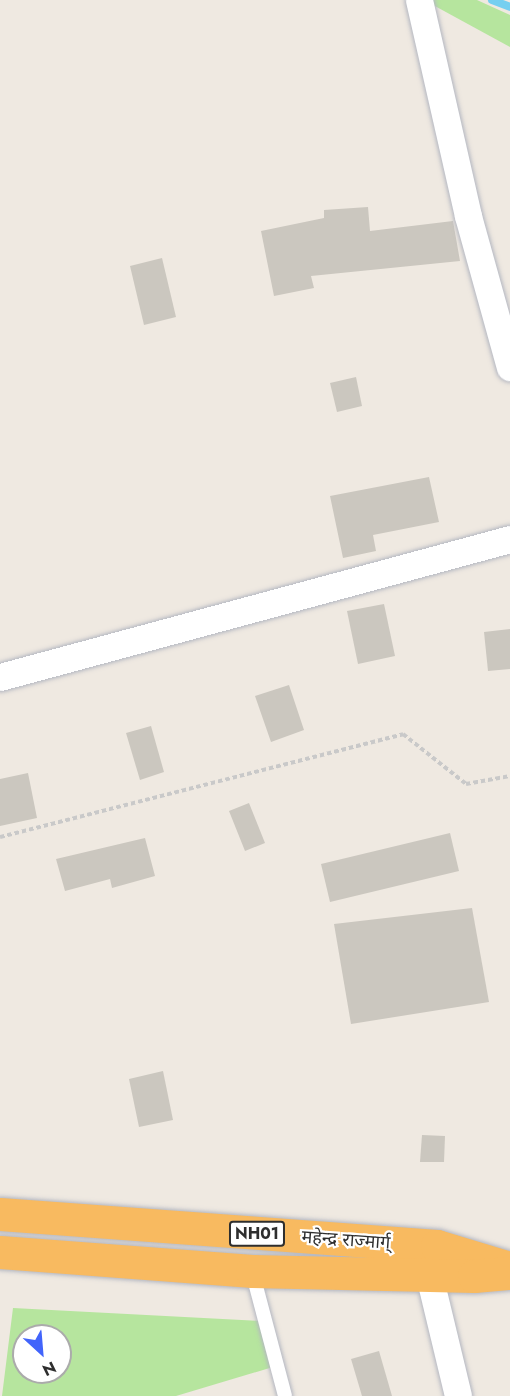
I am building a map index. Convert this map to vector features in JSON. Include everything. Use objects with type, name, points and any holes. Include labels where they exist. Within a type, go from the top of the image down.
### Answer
[{"type":"highway","name":"महेन्द्र राज्मार्ग्","points":[[0,1214],[437,1246],[510,1268]]},
{"type":"highway","name":"महेन्द्र राज्मार्ग्","points":[[0,1252],[252,1271],[429,1275],[510,1273]]},
{"type":"street","points":[[419,0],[468,216],[510,367]]},
{"type":"street","points":[[0,677],[510,539]]},
{"type":"street","points":[[429,1275],[458,1396]]},
{"type":"lane","points":[[252,1271],[285,1396]]},
{"type":"path","points":[[0,837],[403,735],[466,784],[510,776]]},
{"type":"green space","points":[[432,0],[477,0],[510,15],[510,47],[433,5]]},
{"type":"green space","points":[[13,1308],[263,1321],[273,1367],[176,1396],[2,1396]]},
{"type":"building","points":[[368,207],[370,231],[453,221],[460,261],[311,276],[314,288],[274,296],[261,231],[324,218],[324,210]]},
{"type":"building","points":[[162,258],[176,317],[144,325],[130,266]]},
{"type":"building","points":[[356,377],[362,406],[337,412],[330,383]]},
{"type":"building","points":[[429,477],[439,522],[373,535],[376,551],[343,558],[330,496]]},
{"type":"building","points":[[384,604],[395,656],[358,664],[347,611]]},
{"type":"building","points":[[510,629],[510,669],[488,671],[484,632]]},
{"type":"building","points":[[289,685],[304,730],[271,742],[255,696]]},
{"type":"building","points":[[151,726],[164,772],[140,780],[126,733]]},
{"type":"building","points":[[28,773],[37,818],[0,826],[0,779]]},
{"type":"building","points":[[249,803],[265,843],[245,851],[229,811]]},
{"type":"building","points":[[450,833],[459,871],[330,902],[321,864]]},
{"type":"building","points":[[145,838],[155,876],[112,888],[110,879],[65,891],[56,859]]},
{"type":"building","points":[[472,908],[489,1002],[351,1024],[334,924]]},
{"type":"building","points":[[163,1071],[173,1120],[139,1127],[129,1079]]},
{"type":"building","points":[[422,1135],[445,1136],[444,1162],[420,1162]]},
{"type":"building","points":[[379,1351],[392,1396],[362,1396],[351,1359]]},
{"type":"waterway","points":[[492,0],[510,7]]}]
